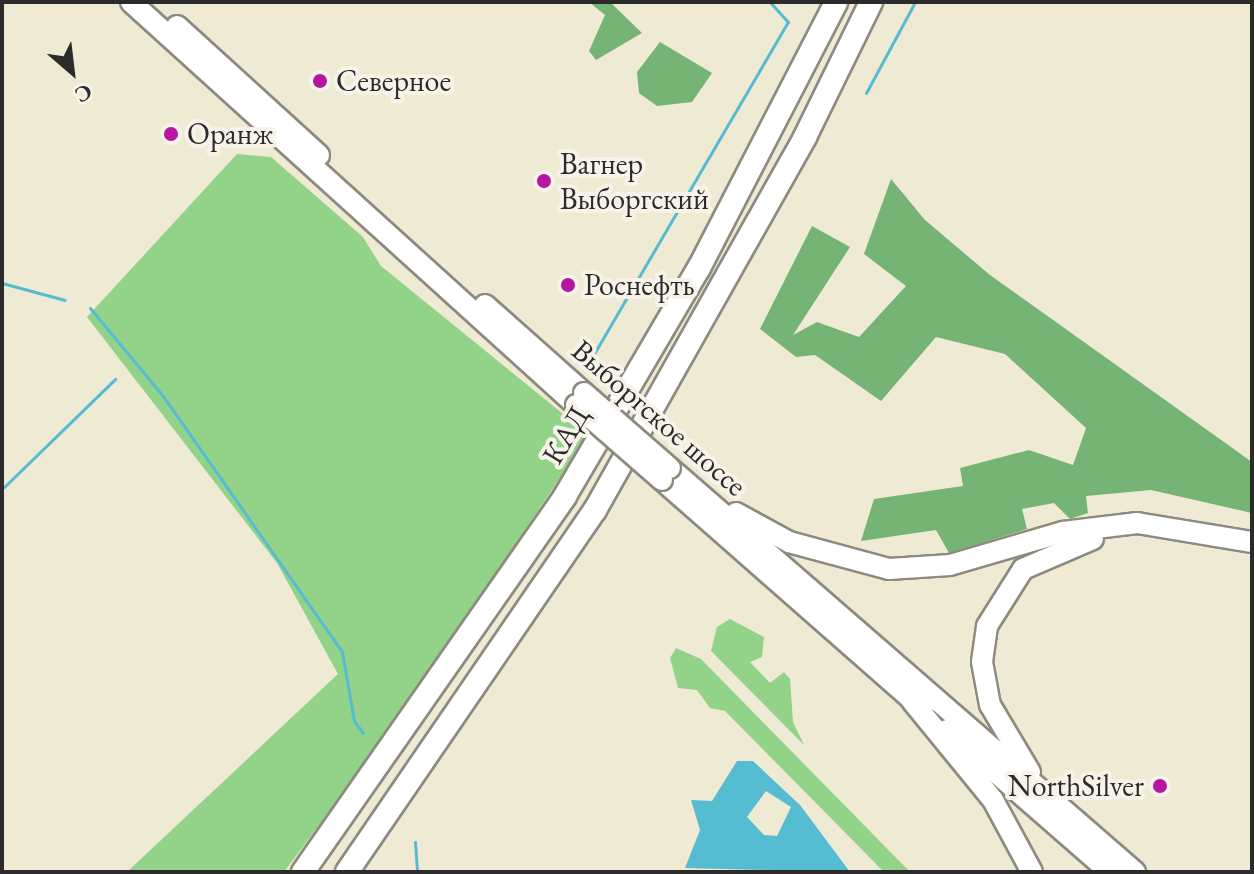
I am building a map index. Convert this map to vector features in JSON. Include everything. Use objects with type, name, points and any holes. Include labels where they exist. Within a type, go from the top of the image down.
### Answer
[{"type":"highway","points":[[782,113],[826,2]]},
{"type":"highway","name":"КАД","points":[[303,872],[565,496],[782,113],[836,2]]},
{"type":"highway","name":"КАД","points":[[347,872],[595,510],[805,137],[871,2]]},
{"type":"highway","points":[[805,137],[889,2]]},
{"type":"main road","name":"Выборгское шоссе","points":[[131,2],[666,474],[904,692],[1110,872]]},
{"type":"main road","name":"Выборгское шоссе","points":[[149,2],[580,399]]},
{"type":"main road","name":"Выборгское шоссе","points":[[666,474],[701,494],[1135,872]]},
{"type":"main road","points":[[701,494],[789,542],[889,569],[950,565],[1063,532],[1125,524],[1190,526],[1252,542]]},
{"type":"main road","points":[[1054,804],[1002,732],[986,689],[987,626],[1010,582],[1052,551],[1090,540],[1164,536],[1252,555]]},
{"type":"main road","points":[[904,692],[993,800],[1032,872]]},
{"type":"green space","points":[[589,2],[610,2],[642,33],[596,60],[589,51],[605,15]]},
{"type":"green space","points":[[660,42],[712,73],[692,102],[657,106],[639,93],[637,72]]},
{"type":"green space","points":[[237,154],[271,157],[363,237],[381,266],[589,435],[393,726],[284,872],[127,872],[338,674],[277,563],[87,317]]},
{"type":"green space","points":[[891,179],[925,220],[990,275],[1252,462],[1252,513],[1151,490],[1086,496],[1088,513],[1070,519],[1054,503],[1022,509],[1027,529],[949,553],[936,530],[861,541],[874,499],[963,486],[960,468],[1029,450],[1073,465],[1086,428],[1005,354],[936,337],[881,401],[815,355],[796,357],[760,329],[812,226],[850,247],[793,335],[817,322],[859,337],[906,286],[864,254]]},
{"type":"green space","points":[[730,619],[764,637],[762,657],[750,662],[770,683],[784,672],[790,679],[793,722],[804,745],[711,651],[717,627]]},
{"type":"green space","points":[[676,648],[701,659],[910,872],[884,872],[725,711],[710,708],[697,690],[678,688],[670,658]]},
{"type":"water","points":[[737,761],[753,761],[800,805],[850,872],[685,868],[700,830],[691,800],[712,801]],"holes":[[[766,791],[791,807],[777,836],[764,835],[747,817]]]},
{"type":"waterway","points":[[588,364],[788,22],[770,2]]},
{"type":"waterway","points":[[866,93],[915,2]]},
{"type":"waterway","points":[[2,283],[65,300]]},
{"type":"waterway","points":[[90,308],[163,396],[342,652],[354,721],[363,733]]},
{"type":"waterway","points":[[2,489],[115,379]]},
{"type":"waterway","points":[[415,842],[417,872]]},
{"type":"place","name":"Северное","points":[[320,81]]},
{"type":"place","name":"Оранж","points":[[171,134]]},
{"type":"place","name":"Вагнер Выборгский","points":[[544,181]]},
{"type":"place","name":"Роснефть","points":[[568,285]]},
{"type":"place","name":"NorthSilver","points":[[1160,786]]}]
